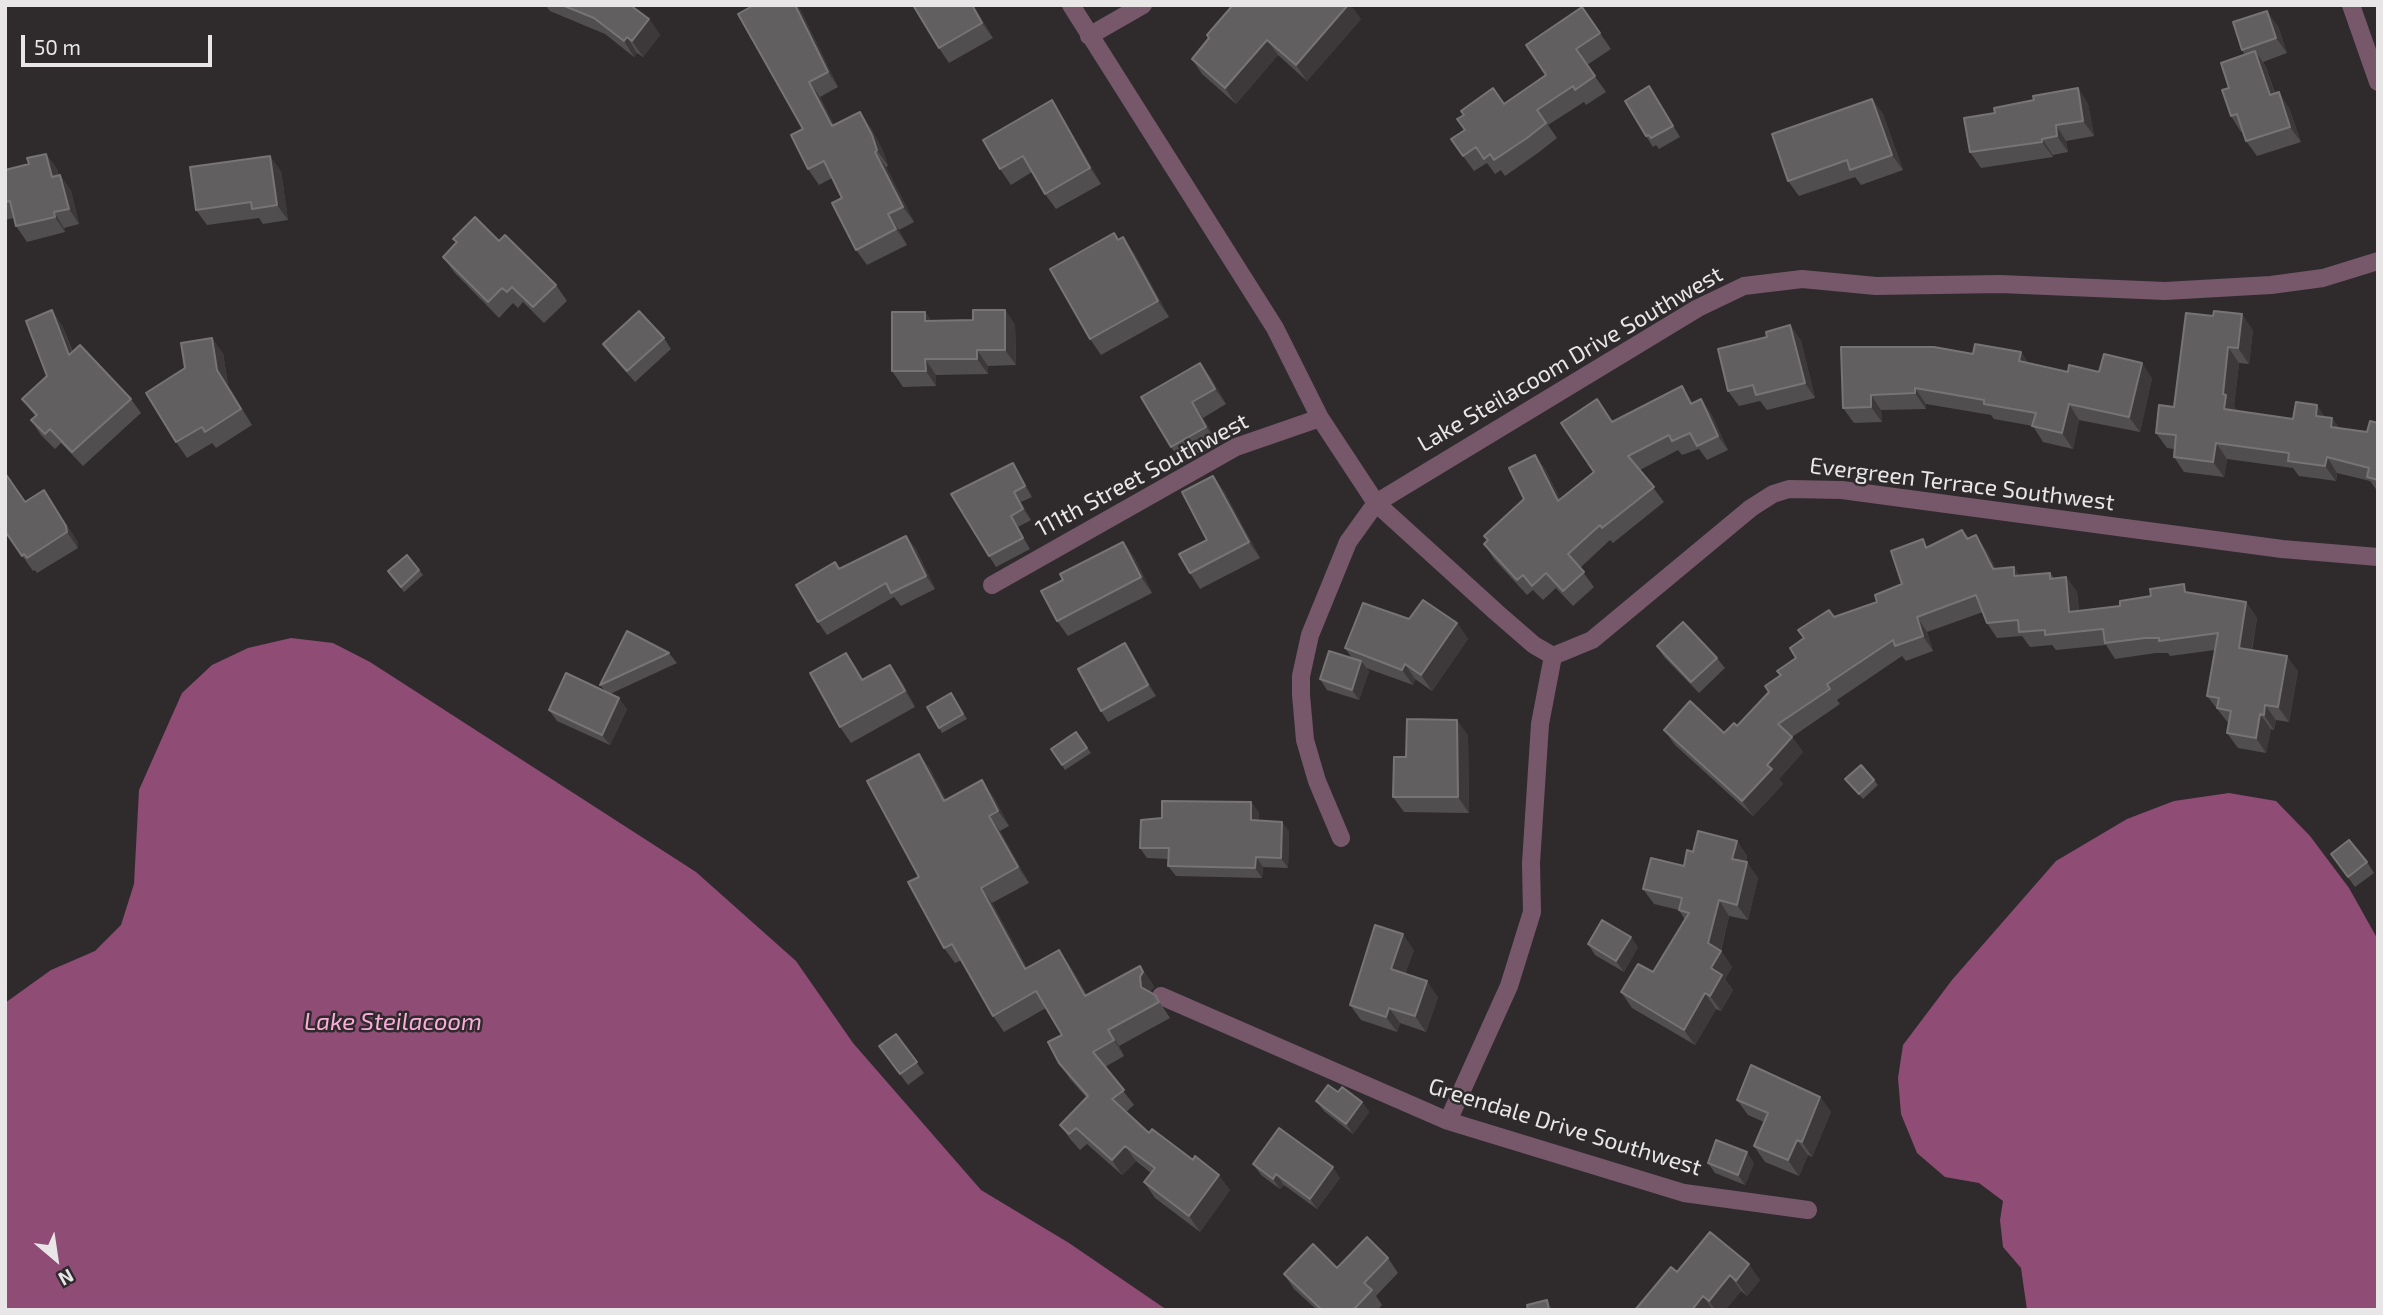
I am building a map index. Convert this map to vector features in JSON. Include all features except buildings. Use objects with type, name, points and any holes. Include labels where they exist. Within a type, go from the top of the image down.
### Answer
[{"type":"street","points":[[1070,5],[1275,328],[1320,418],[1376,503],[1505,620],[1534,645],[1553,656],[1540,724],[1532,912],[1509,986],[1448,1121]]},
{"type":"street","points":[[1088,36],[1143,5]]},
{"type":"street","points":[[2351,5],[2378,82]]},
{"type":"street","name":"Lake Steilacoom Drive Southwest","points":[[1376,503],[1698,308],[1744,286],[1802,279],[1877,286],[2000,284],[2165,291],[2219,289],[2323,278],[2378,261]]},
{"type":"street","name":"111th Street Southwest","points":[[992,584],[1236,447],[1320,418]]},
{"type":"street","name":"Evergreen Terrace Southwest","points":[[1553,656],[1592,640],[1751,508],[1773,494],[1789,489],[1842,490],[2282,549],[2378,557]]},
{"type":"street","points":[[1341,838],[1317,781],[1305,740],[1301,676],[1310,635],[1348,542],[1376,503]]},
{"type":"street","name":"Greendale Drive Southwest","points":[[1161,996],[1448,1121],[1685,1193],[1808,1210]]},
{"type":"water","name":"Lake Steilacoom","points":[[291,638],[333,643],[370,662],[696,872],[796,961],[853,1043],[981,1190],[1069,1243],[1167,1310],[5,1310],[5,1003],[51,970],[95,951],[121,925],[134,884],[139,790],[182,693],[212,665],[248,648]]},
{"type":"water","points":[[2229,793],[2276,801],[2310,836],[2349,888],[2377,938],[2378,1310],[2027,1310],[2021,1268],[2003,1247],[2000,1220],[2003,1201],[1979,1183],[1945,1177],[1917,1153],[1901,1114],[1898,1078],[1903,1045],[1952,980],[2056,861],[2127,819],[2174,801]]}]
